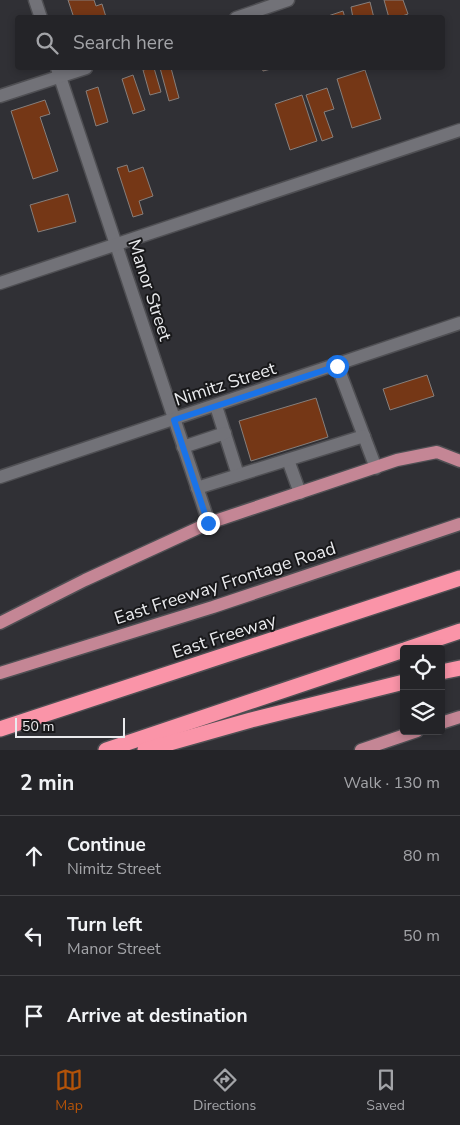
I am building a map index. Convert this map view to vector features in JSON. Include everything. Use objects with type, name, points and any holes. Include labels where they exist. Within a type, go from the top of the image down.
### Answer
[{"type":"highway","name":"East Freeway","points":[[0,728],[460,578]]},
{"type":"highway","points":[[417,645],[460,631]]},
{"type":"highway","points":[[106,750],[400,651]]},
{"type":"highway","points":[[445,671],[460,668]]},
{"type":"highway","points":[[145,750],[251,720],[400,683]]},
{"type":"main road","points":[[0,623],[85,580],[208,523],[396,460],[437,452],[460,461]]},
{"type":"main road","name":"East Freeway Frontage Road","points":[[0,672],[213,607],[460,524]]},
{"type":"main road","points":[[445,722],[460,717]]},
{"type":"main road","points":[[361,750],[405,735]]},
{"type":"street","points":[[35,0],[40,15]]},
{"type":"street","points":[[245,15],[288,0]]},
{"type":"street","points":[[0,96],[59,72],[72,70]]},
{"type":"street","name":"Manor Street","points":[[59,72],[208,523]]},
{"type":"street","points":[[0,283],[460,130]]},
{"type":"street","name":"Nimitz Street","points":[[0,477],[337,366],[460,323]]},
{"type":"street","points":[[337,366],[376,468]]},
{"type":"street","points":[[216,406],[238,475]]},
{"type":"street","points":[[183,446],[225,433]]},
{"type":"street","points":[[197,488],[364,436]]},
{"type":"street","points":[[288,460],[300,493]]},
{"type":"building","points":[[68,0],[94,0],[96,6],[102,4],[105,15],[73,15]]},
{"type":"building","points":[[384,0],[403,0],[408,14],[388,15]]},
{"type":"building","points":[[370,2],[373,15],[352,15],[351,7]]},
{"type":"building","points":[[343,11],[344,15],[331,15]]},
{"type":"building","points":[[143,70],[155,70],[161,92],[150,95]]},
{"type":"building","points":[[161,70],[172,70],[179,98],[169,101]]},
{"type":"building","points":[[365,70],[381,119],[352,128],[337,79]]},
{"type":"building","points":[[133,75],[145,110],[133,114],[122,79]]},
{"type":"building","points":[[98,87],[108,122],[96,126],[86,91]]},
{"type":"building","points":[[327,88],[334,109],[324,112],[333,137],[322,141],[306,95]]},
{"type":"building","points":[[302,95],[317,141],[290,150],[275,104]]},
{"type":"building","points":[[45,100],[50,114],[40,117],[58,171],[33,179],[11,111]]},
{"type":"building","points":[[127,165],[129,172],[143,167],[153,196],[139,201],[143,214],[133,217],[117,168]]},
{"type":"building","points":[[68,194],[76,222],[38,232],[30,205]]},
{"type":"building","points":[[427,375],[434,396],[390,410],[383,389]]},
{"type":"building","points":[[316,398],[328,437],[251,461],[239,421]]},
{"type":"route","points":[[208,523],[174,420],[337,366]]}]
